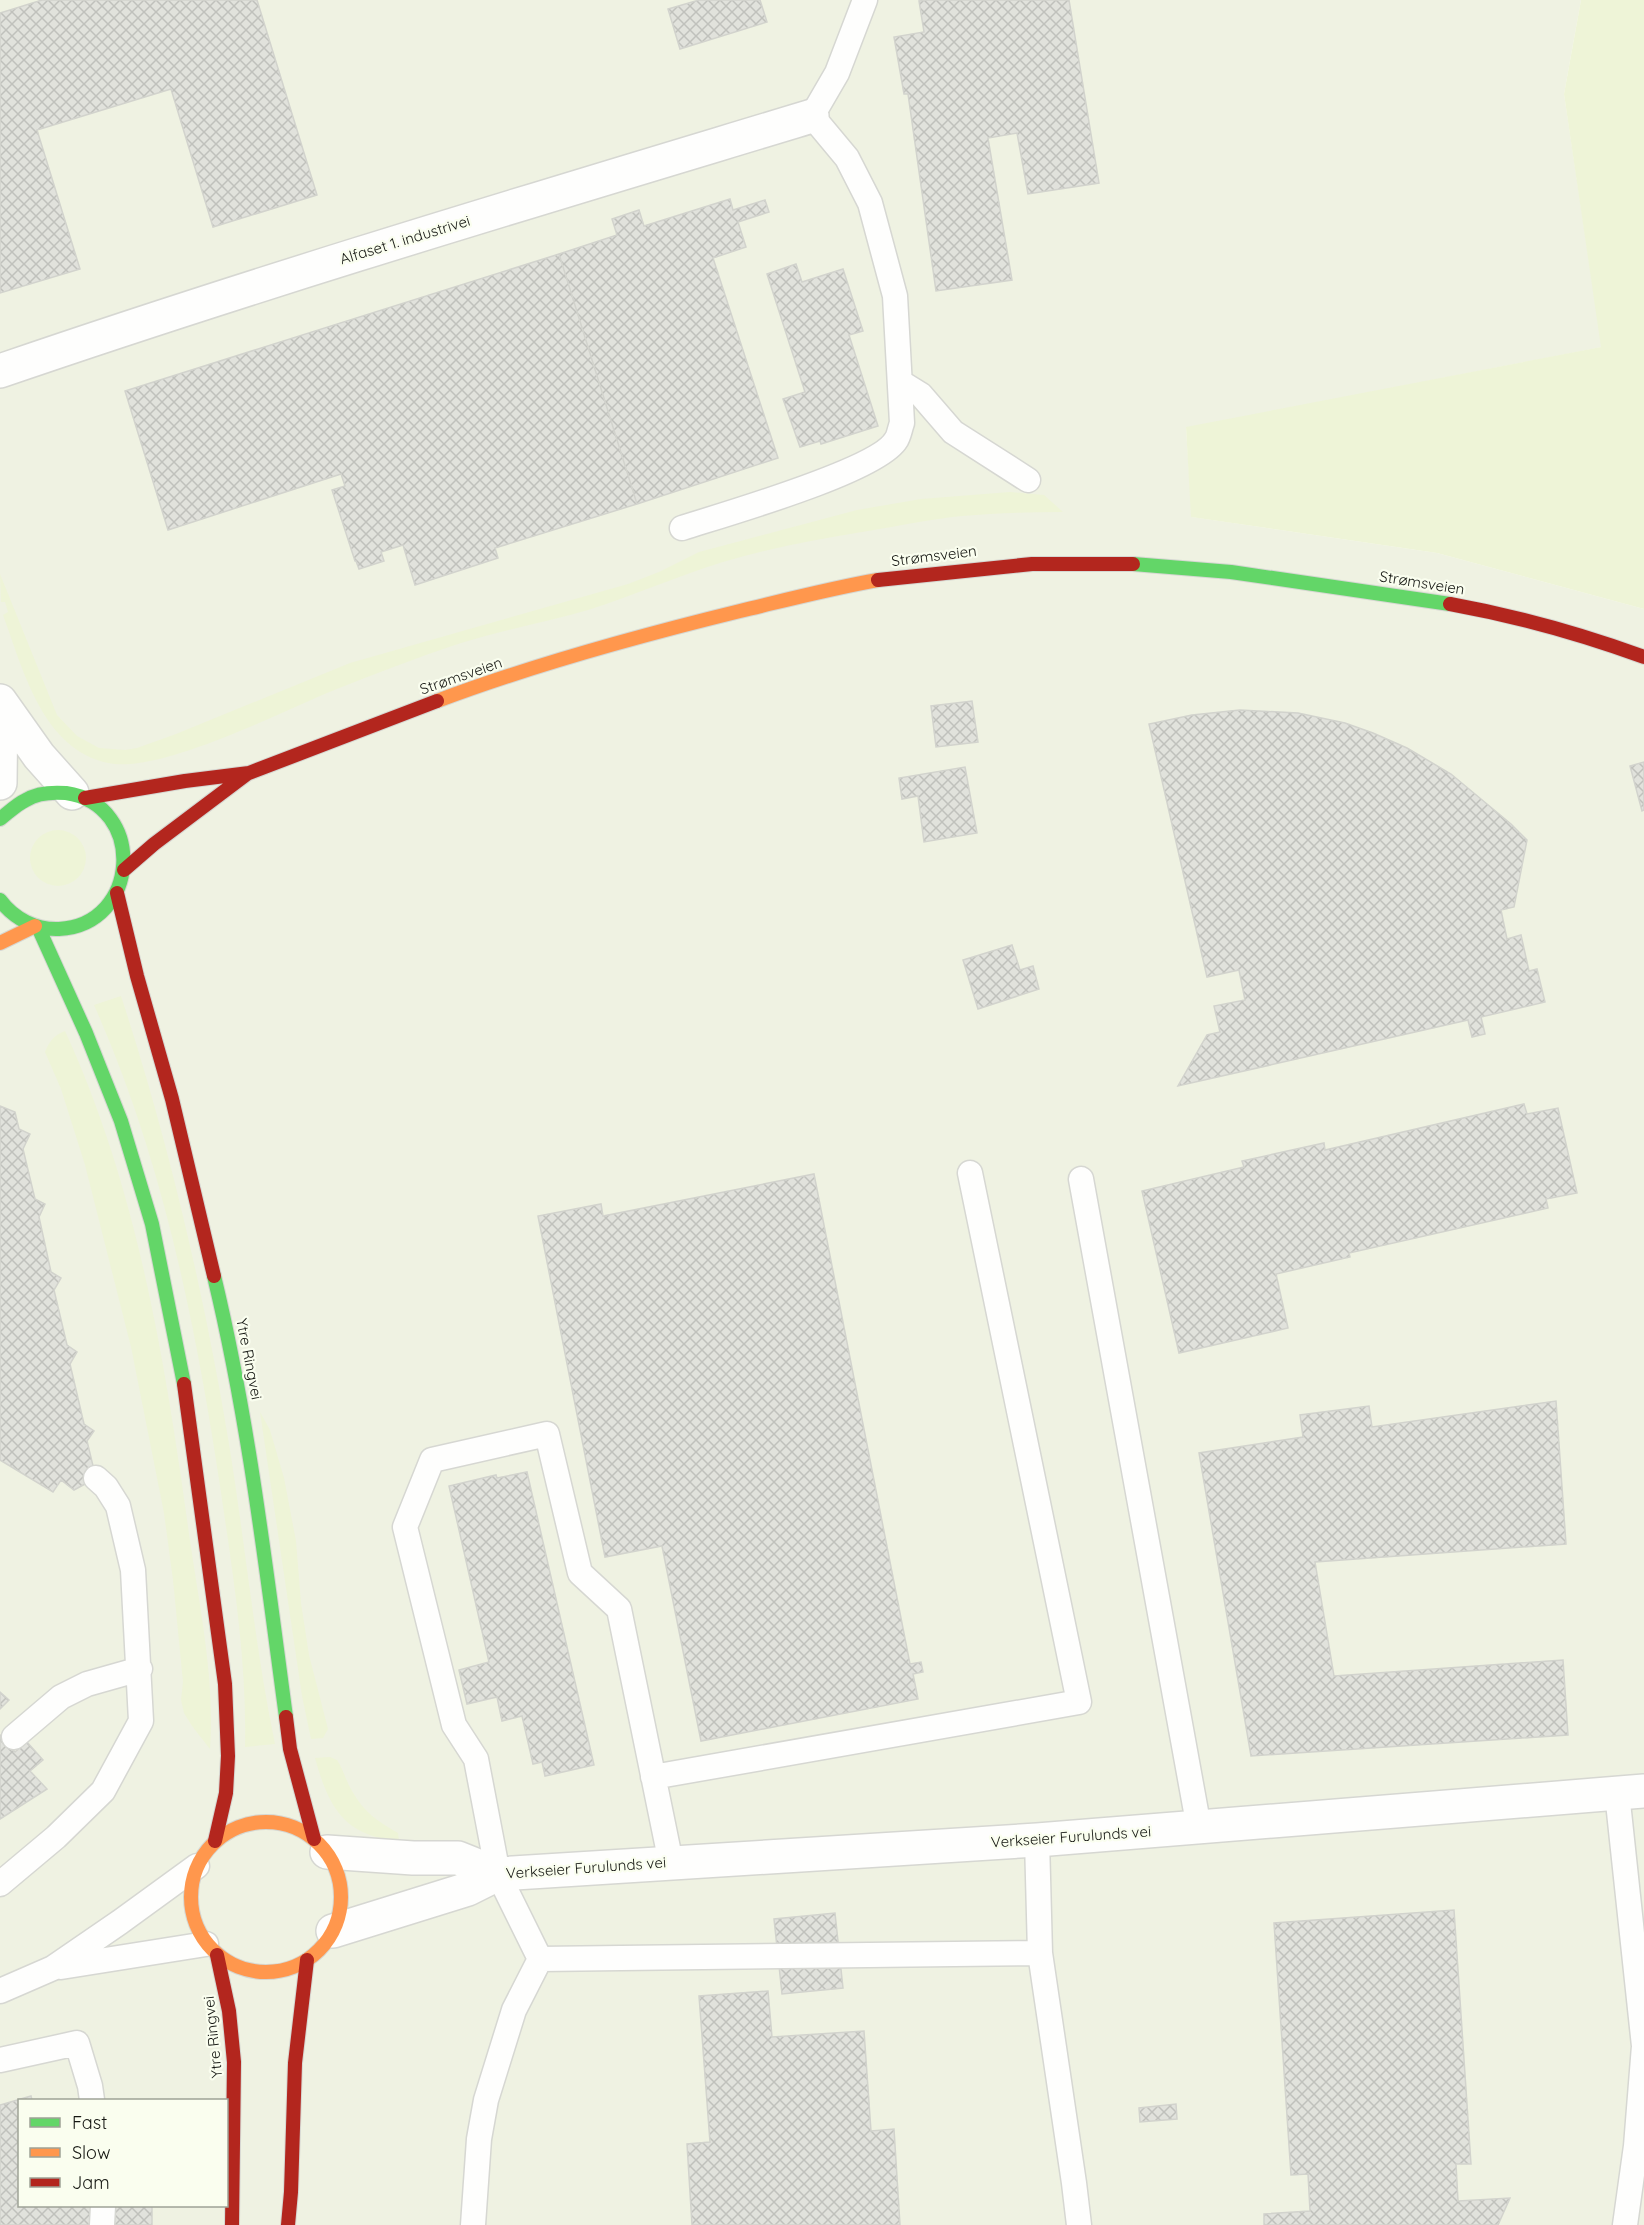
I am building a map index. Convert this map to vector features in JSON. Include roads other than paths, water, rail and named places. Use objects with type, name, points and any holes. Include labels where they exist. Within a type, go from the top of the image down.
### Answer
[{"type":"main road","name":"Strømsveien","points":[[0,819],[13,806],[31,795],[51,791],[79,795],[249,773],[474,687],[603,646],[807,594],[896,577],[988,567],[1032,564],[1132,564],[1231,572],[1299,581],[1489,611],[1594,639],[1644,657]]},
{"type":"main road","name":"Strømsveien","points":[[124,870],[154,844],[249,773]]},
{"type":"main road","points":[[0,900],[18,918],[37,926],[57,929],[83,923],[106,908],[117,893],[124,870],[124,849],[117,828],[104,810],[79,795]]},
{"type":"main road","name":"Ytre Ringvei","points":[[117,893],[137,976],[172,1099],[233,1353],[258,1506],[290,1749],[320,1845]]},
{"type":"main road","points":[[0,943],[37,926]]},
{"type":"main road","points":[[37,926],[86,1033],[121,1121],[152,1224],[182,1362],[225,1684],[228,1756],[226,1792],[214,1841],[197,1866],[191,1886],[190,1906],[196,1926],[212,1949],[238,1967],[261,1972],[285,1970],[308,1960],[322,1947],[333,1931],[340,1911],[341,1891],[336,1870],[320,1845],[296,1827],[275,1822],[253,1822],[232,1829],[214,1841]]},
{"type":"main road","name":"Ytre Ringvei","points":[[212,1949],[229,2011],[234,2062],[232,2225]]},
{"type":"main road","points":[[288,2225],[295,2063],[308,1960]]},
{"type":"street","name":"Alfaset 1. industrivei","points":[[0,371],[128,327],[366,252],[813,116]]},
{"type":"street","points":[[0,702],[0,783]]},
{"type":"street","points":[[0,702],[39,756],[79,795]]},
{"type":"street","name":"Verkseier Furulunds vei","points":[[333,1931],[468,1889],[498,1874],[1037,1840],[1631,1792]]},
{"type":"street","name":"Verkseier Furulunds vei","points":[[320,1845],[403,1858],[458,1858],[498,1874]]},
{"type":"lane","points":[[682,528],[808,487],[874,459],[896,441],[902,423],[895,296],[870,203],[847,158],[813,116],[837,73],[865,0]]},
{"type":"lane","points":[[900,382],[921,395],[953,432],[1028,480]]},
{"type":"lane","points":[[654,1777],[1079,1702],[970,1173]]},
{"type":"lane","points":[[1081,1179],[1199,1828]]},
{"type":"lane","points":[[540,1959],[498,1874],[476,1759],[454,1725],[405,1527],[432,1460],[547,1434],[580,1573],[619,1609],[671,1863]]},
{"type":"lane","points":[[0,1884],[56,1837],[103,1791],[141,1721],[133,1570],[118,1506],[106,1487],[96,1478]]},
{"type":"lane","points":[[14,1737],[61,1697],[87,1684],[140,1669]]},
{"type":"lane","points":[[1625,2225],[1636,2146],[1644,2046],[1631,1792]]},
{"type":"lane","points":[[1037,1840],[1040,1953],[1079,2225]]},
{"type":"lane","points":[[0,1991],[53,1968],[197,1866]]},
{"type":"lane","points":[[53,1968],[212,1949]]},
{"type":"lane","points":[[540,1959],[1040,1953]]},
{"type":"lane","points":[[473,2225],[479,2139],[486,2100],[514,2010],[540,1959]]},
{"type":"lane","points":[[0,2060],[77,2043],[92,2099]]},
{"type":"lane","points":[[102,2225],[103,2207]]}]
